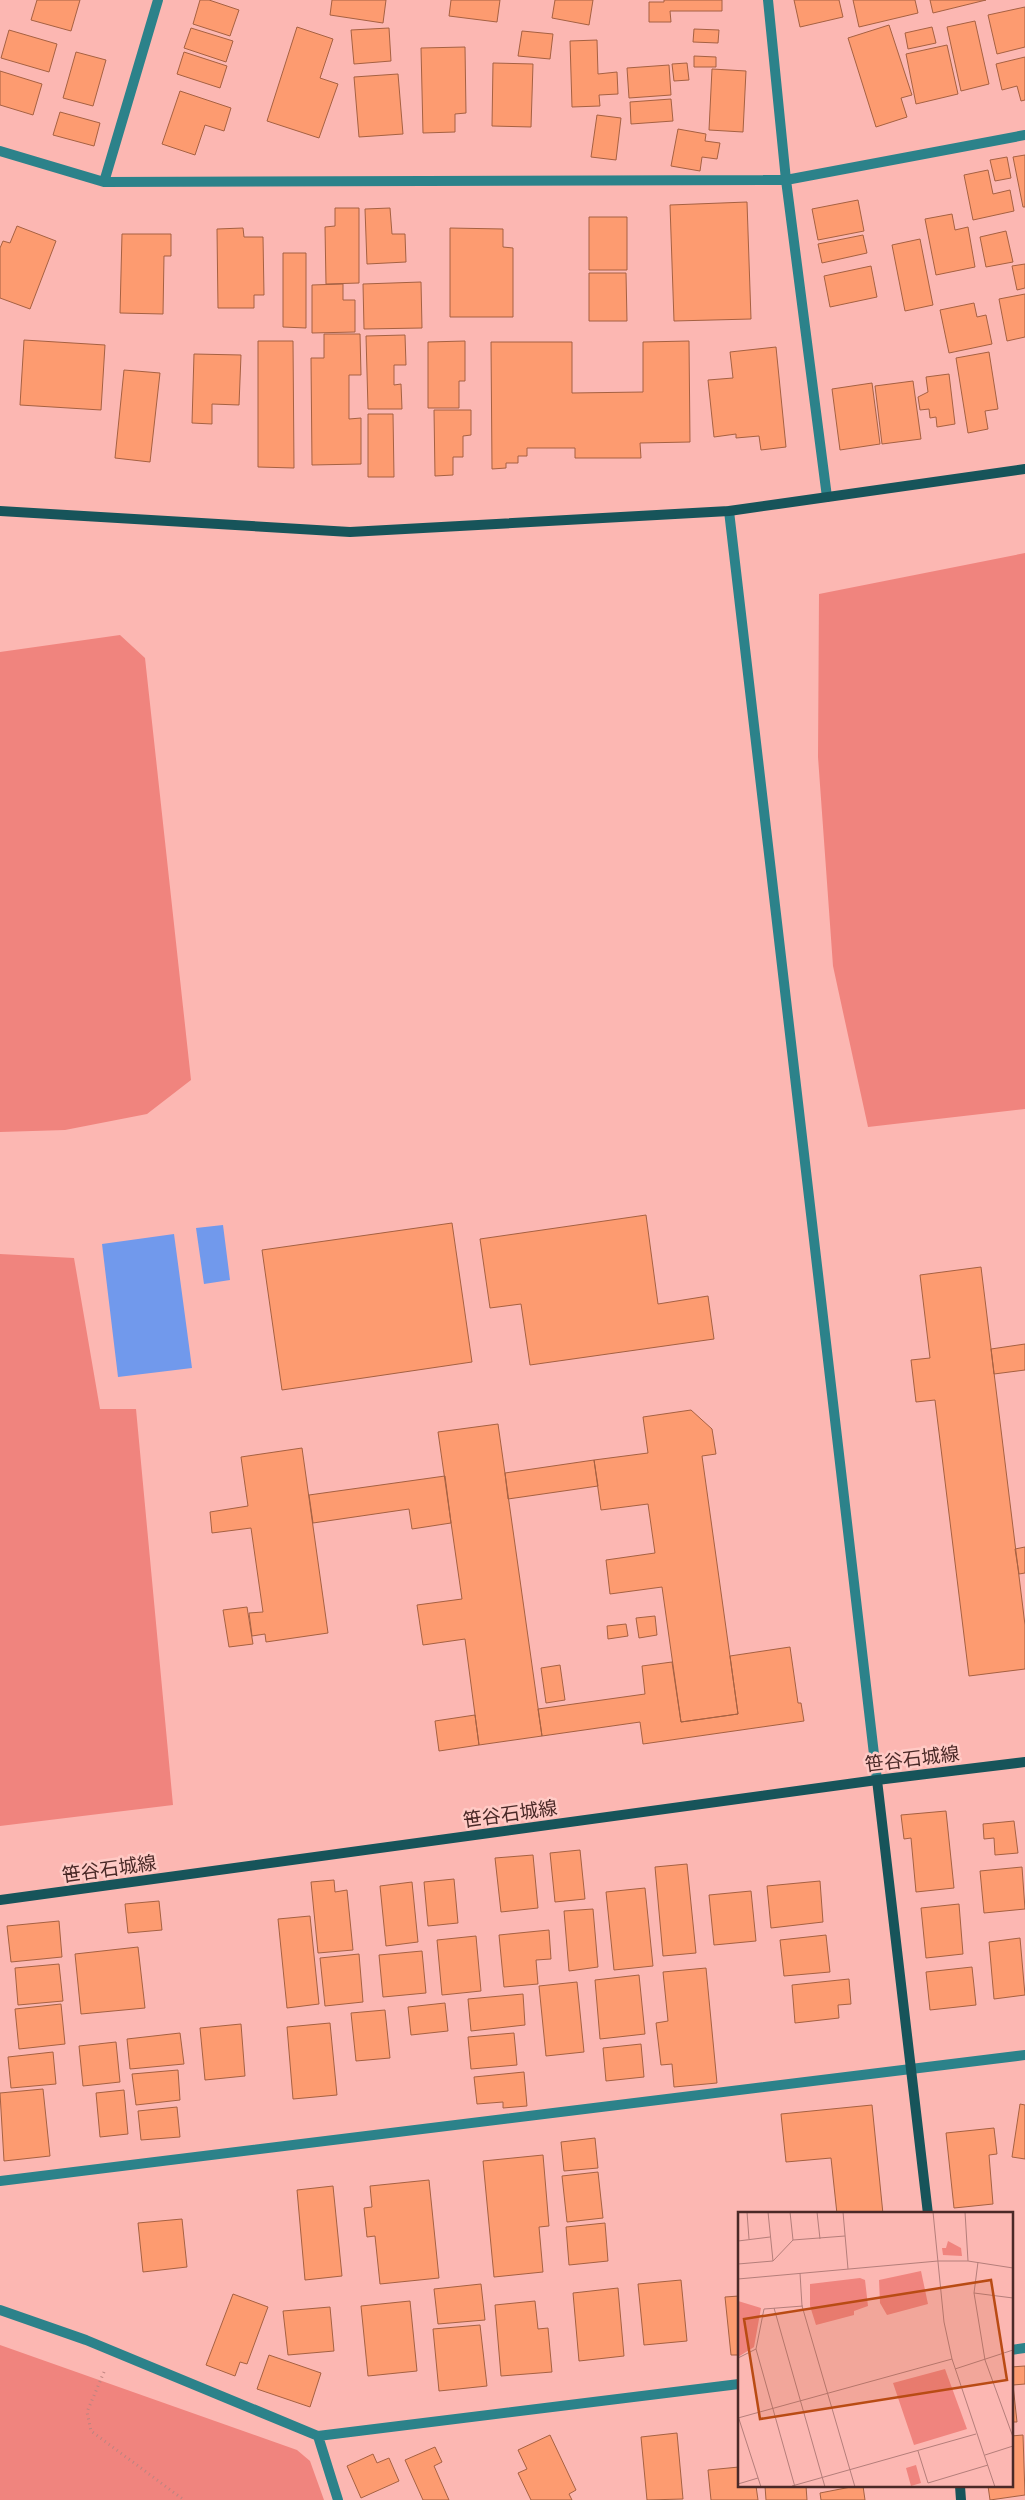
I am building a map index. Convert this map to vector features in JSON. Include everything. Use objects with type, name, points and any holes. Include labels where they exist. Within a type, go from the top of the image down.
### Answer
[{"type":"street","points":[[104,182],[158,0]]},
{"type":"street","points":[[768,0],[786,180],[827,497]]},
{"type":"street","points":[[0,151],[104,182],[786,180],[1025,135]]},
{"type":"street","points":[[0,511],[350,532],[729,511],[1025,469]]},
{"type":"street","points":[[729,511],[928,2212]]},
{"type":"street","name":"笹谷石城線","points":[[0,1900],[877,1780],[1025,1762]]},
{"type":"street","points":[[0,2181],[1025,2055]]},
{"type":"street","points":[[0,2310],[113,2351],[318,2436],[738,2384]]},
{"type":"street","points":[[1012,2350],[1025,2348]]},
{"type":"street","points":[[318,2436],[338,2500]]},
{"type":"path","points":[[113,2351],[87,2412],[91,2431],[184,2500]]},
{"type":"shaded area","points":[[1025,553],[1025,1109],[868,1127],[833,966],[818,757],[819,594]]},
{"type":"shaded area","points":[[120,635],[145,658],[191,1080],[147,1114],[65,1130],[0,1132],[0,652]]},
{"type":"shaded area","points":[[0,1254],[74,1258],[100,1409],[136,1409],[173,1805],[0,1826]]},
{"type":"shaded area","points":[[0,2345],[297,2450],[310,2461],[324,2500],[0,2500]]},
{"type":"water","points":[[223,1225],[230,1280],[204,1284],[196,1228]]},
{"type":"water","points":[[174,1234],[192,1368],[118,1377],[102,1244]]},
{"type":"building","points":[[37,0],[80,0],[71,31],[31,20]]},
{"type":"building","points":[[200,0],[209,0],[239,10],[230,36],[193,24]]},
{"type":"building","points":[[332,0],[386,0],[383,23],[330,15]]},
{"type":"building","points":[[451,0],[500,0],[497,22],[449,16]]},
{"type":"building","points":[[555,0],[593,0],[589,25],[552,18]]},
{"type":"building","points":[[664,0],[722,0],[722,11],[670,11],[671,22],[649,22],[649,2],[664,2]]},
{"type":"building","points":[[794,0],[839,0],[843,17],[800,27]]},
{"type":"building","points":[[853,0],[915,0],[918,13],[859,27]]},
{"type":"building","points":[[930,0],[986,0],[933,13]]},
{"type":"building","points":[[1025,7],[1025,47],[997,54],[988,15]]},
{"type":"building","points":[[975,21],[989,84],[961,91],[947,27]]},
{"type":"building","points":[[889,25],[912,95],[901,98],[907,117],[876,127],[848,38]]},
{"type":"building","points":[[297,27],[333,39],[320,78],[338,84],[319,138],[267,121]]},
{"type":"building","points":[[932,27],[936,43],[908,49],[905,33]]},
{"type":"building","points":[[191,28],[233,41],[226,62],[184,48]]},
{"type":"building","points":[[389,28],[391,61],[354,64],[351,30]]},
{"type":"building","points":[[694,29],[719,30],[718,43],[693,42]]},
{"type":"building","points":[[9,30],[57,44],[49,72],[1,58]]},
{"type":"building","points":[[522,31],[553,34],[550,59],[518,56]]},
{"type":"building","points":[[597,40],[598,74],[617,72],[618,94],[599,95],[600,106],[572,107],[570,41]]},
{"type":"building","points":[[947,45],[958,94],[916,104],[906,54]]},
{"type":"building","points":[[465,47],[466,113],[455,114],[455,132],[423,133],[421,48]]},
{"type":"building","points":[[76,52],[106,60],[93,106],[63,98]]},
{"type":"building","points":[[184,52],[227,66],[220,88],[177,74]]},
{"type":"building","points":[[694,56],[716,57],[716,67],[694,67]]},
{"type":"building","points":[[1025,57],[1025,100],[1021,101],[1017,86],[1002,90],[996,64]]},
{"type":"building","points":[[493,63],[533,64],[531,127],[492,126]]},
{"type":"building","points":[[687,63],[689,80],[674,81],[672,64]]},
{"type":"building","points":[[669,65],[671,95],[629,98],[627,68]]},
{"type":"building","points":[[712,69],[746,71],[743,132],[709,130]]},
{"type":"building","points":[[0,71],[42,84],[33,115],[0,105]]},
{"type":"building","points":[[398,74],[403,134],[359,137],[354,77]]},
{"type":"building","points":[[180,91],[231,108],[224,131],[205,125],[195,155],[162,144]]},
{"type":"building","points":[[671,99],[673,121],[631,124],[630,102]]},
{"type":"building","points":[[60,112],[100,123],[94,146],[53,135]]},
{"type":"building","points":[[597,115],[621,118],[616,160],[591,157]]},
{"type":"building","points":[[678,129],[706,134],[705,141],[720,143],[717,159],[702,157],[700,171],[671,166]]},
{"type":"building","points":[[1025,155],[1025,207],[1023,207],[1013,157]]},
{"type":"building","points":[[1007,157],[1011,178],[995,181],[990,160]]},
{"type":"building","points":[[988,170],[993,194],[1010,190],[1014,211],[973,220],[964,175]]},
{"type":"building","points":[[858,200],[864,231],[818,240],[812,209]]},
{"type":"building","points":[[747,202],[751,319],[674,321],[670,205]]},
{"type":"building","points":[[335,208],[359,208],[359,283],[326,284],[325,227],[335,226]]},
{"type":"building","points":[[390,208],[392,234],[405,234],[406,262],[367,264],[365,209]]},
{"type":"building","points":[[952,214],[955,230],[968,227],[975,267],[936,275],[925,219]]},
{"type":"building","points":[[589,217],[627,217],[627,270],[589,270]]},
{"type":"building","points":[[17,226],[56,241],[30,309],[0,298],[0,248],[3,241],[10,243]]},
{"type":"building","points":[[243,228],[244,237],[263,237],[264,295],[254,295],[254,308],[218,308],[217,229]]},
{"type":"building","points":[[450,228],[503,229],[503,247],[513,248],[513,317],[450,317]]},
{"type":"building","points":[[1006,231],[1013,262],[986,267],[980,237]]},
{"type":"building","points":[[122,234],[171,234],[171,256],[164,256],[163,314],[120,313]]},
{"type":"building","points":[[863,235],[867,253],[822,263],[818,244]]},
{"type":"building","points":[[920,239],[933,305],[905,311],[892,245]]},
{"type":"building","points":[[283,253],[306,253],[306,328],[283,327]]},
{"type":"building","points":[[1025,264],[1025,288],[1017,290],[1012,266]]},
{"type":"building","points":[[871,266],[877,297],[830,307],[824,276]]},
{"type":"building","points":[[589,273],[626,273],[627,321],[589,321]]},
{"type":"building","points":[[421,282],[422,328],[364,329],[363,284]]},
{"type":"building","points":[[343,284],[343,300],[355,300],[355,332],[312,333],[312,285]]},
{"type":"building","points":[[1025,294],[1025,337],[1007,341],[999,299]]},
{"type":"building","points":[[974,303],[977,317],[986,315],[992,344],[949,353],[940,310]]},
{"type":"building","points":[[324,334],[360,334],[361,375],[349,375],[349,419],[361,418],[361,464],[312,465],[311,358],[324,358]]},
{"type":"building","points":[[405,335],[406,365],[394,365],[394,385],[401,384],[402,409],[368,409],[366,336]]},
{"type":"building","points":[[24,340],[105,345],[101,410],[20,405]]},
{"type":"building","points":[[258,341],[293,341],[294,468],[258,467]]},
{"type":"building","points":[[465,341],[465,381],[459,381],[459,408],[428,408],[428,342]]},
{"type":"building","points":[[689,341],[690,442],[640,443],[641,458],[575,458],[575,448],[527,448],[527,456],[518,456],[518,463],[506,463],[506,468],[492,469],[491,342],[572,342],[572,393],[643,392],[643,342]]},
{"type":"building","points":[[776,347],[786,447],[761,450],[759,436],[736,438],[736,434],[714,437],[708,380],[733,378],[730,352]]},
{"type":"building","points":[[989,352],[998,409],[985,411],[988,429],[968,433],[956,358]]},
{"type":"building","points":[[194,354],[241,355],[239,405],[212,404],[212,424],[192,423]]},
{"type":"building","points":[[124,370],[160,373],[150,462],[115,458]]},
{"type":"building","points":[[949,374],[955,424],[937,427],[936,417],[930,418],[929,409],[920,410],[918,397],[928,392],[926,377]]},
{"type":"building","points":[[913,381],[921,439],[882,444],[875,386]]},
{"type":"building","points":[[872,383],[880,444],[840,450],[832,389]]},
{"type":"building","points":[[434,410],[471,410],[471,435],[463,436],[463,457],[453,457],[453,475],[435,476]]},
{"type":"building","points":[[368,414],[393,414],[394,477],[368,477]]},
{"type":"building","points":[[646,1215],[658,1304],[708,1296],[714,1339],[530,1365],[521,1304],[490,1308],[480,1239]]},
{"type":"building","points":[[452,1223],[472,1362],[282,1390],[262,1250]]},
{"type":"building","points":[[981,1267],[1025,1625],[1025,1669],[969,1676],[935,1400],[916,1402],[911,1360],[930,1358],[920,1275]]},
{"type":"building","points":[[1025,1344],[1025,1370],[994,1374],[991,1349]]},
{"type":"building","points":[[691,1410],[712,1429],[716,1454],[702,1456],[738,1714],[681,1722],[662,1587],[610,1594],[606,1560],[655,1553],[648,1504],[601,1510],[594,1460],[648,1453],[643,1417]]},
{"type":"building","points":[[498,1424],[542,1736],[479,1745],[465,1639],[423,1645],[417,1605],[462,1599],[438,1432]]},
{"type":"building","points":[[302,1448],[328,1633],[266,1642],[265,1634],[252,1636],[249,1613],[263,1612],[251,1528],[212,1533],[210,1512],[248,1506],[241,1457]]},
{"type":"building","points":[[594,1460],[598,1486],[508,1499],[505,1473]]},
{"type":"building","points":[[445,1476],[451,1523],[412,1529],[409,1509],[313,1523],[309,1495]]},
{"type":"building","points":[[1025,1547],[1025,1573],[1019,1574],[1015,1549]]},
{"type":"building","points":[[247,1607],[253,1644],[229,1647],[223,1610]]},
{"type":"building","points":[[655,1616],[657,1635],[639,1638],[636,1618]]},
{"type":"building","points":[[626,1624],[628,1636],[608,1639],[607,1626]]},
{"type":"building","points":[[790,1647],[798,1703],[801,1703],[804,1721],[643,1744],[640,1722],[542,1736],[538,1709],[645,1694],[642,1666],[672,1662],[681,1722],[738,1714],[730,1656]]},
{"type":"building","points":[[560,1665],[565,1700],[546,1703],[541,1668]]},
{"type":"building","points":[[475,1715],[479,1745],[439,1751],[435,1721]]},
{"type":"building","points":[[946,1811],[954,1888],[916,1892],[911,1838],[904,1839],[901,1815]]},
{"type":"building","points":[[1014,1821],[1018,1853],[995,1855],[994,1838],[984,1839],[983,1824]]},
{"type":"building","points":[[580,1850],[585,1899],[555,1902],[550,1853]]},
{"type":"building","points":[[533,1855],[538,1908],[501,1912],[495,1858]]},
{"type":"building","points":[[687,1864],[696,1953],[663,1956],[655,1867]]},
{"type":"building","points":[[1022,1867],[1025,1909],[984,1913],[980,1871]]},
{"type":"building","points":[[454,1879],[458,1923],[428,1926],[424,1882]]},
{"type":"building","points":[[334,1880],[335,1892],[347,1890],[353,1950],[318,1953],[311,1882]]},
{"type":"building","points":[[820,1881],[823,1922],[771,1928],[767,1886]]},
{"type":"building","points":[[412,1882],[418,1942],[386,1946],[380,1886]]},
{"type":"building","points":[[645,1888],[653,1966],[614,1970],[606,1892]]},
{"type":"building","points":[[751,1891],[756,1941],[714,1945],[709,1895]]},
{"type":"building","points":[[159,1901],[162,1930],[128,1933],[125,1904]]},
{"type":"building","points":[[959,1904],[963,1954],[926,1958],[921,1908]]},
{"type":"building","points":[[593,1909],[598,1967],[569,1971],[564,1911]]},
{"type":"building","points":[[310,1916],[319,2004],[287,2008],[278,1919]]},
{"type":"building","points":[[59,1921],[62,1957],[11,1962],[7,1926]]},
{"type":"building","points":[[549,1930],[551,1959],[536,1960],[538,1984],[504,1987],[499,1935]]},
{"type":"building","points":[[826,1935],[830,1972],[784,1976],[780,1940]]},
{"type":"building","points":[[476,1936],[481,1991],[442,1995],[437,1940]]},
{"type":"building","points":[[1020,1938],[1025,1995],[994,1999],[989,1942]]},
{"type":"building","points":[[138,1947],[145,2008],[81,2014],[75,1954]]},
{"type":"building","points":[[422,1951],[426,1993],[383,1997],[379,1955]]},
{"type":"building","points":[[359,1954],[363,2002],[325,2006],[320,1958]]},
{"type":"building","points":[[59,1964],[63,2001],[18,2005],[15,1968]]},
{"type":"building","points":[[972,1967],[976,2005],[930,2010],[926,1972]]},
{"type":"building","points":[[706,1968],[717,2083],[674,2087],[672,2064],[661,2065],[656,2023],[668,2021],[663,1972]]},
{"type":"building","points":[[639,1975],[645,2034],[600,2039],[595,1980]]},
{"type":"building","points":[[849,1979],[851,2004],[838,2005],[839,2018],[795,2023],[792,1985]]},
{"type":"building","points":[[577,1982],[584,2052],[546,2056],[539,1986]]},
{"type":"building","points":[[523,1994],[525,2025],[471,2031],[468,1999]]},
{"type":"building","points":[[445,2003],[448,2031],[411,2035],[408,2007]]},
{"type":"building","points":[[61,2004],[65,2044],[19,2049],[15,2009]]},
{"type":"building","points":[[385,2010],[390,2058],[356,2061],[351,2013]]},
{"type":"building","points":[[330,2023],[337,2095],[293,2099],[287,2027]]},
{"type":"building","points":[[241,2024],[245,2076],[205,2080],[200,2028]]},
{"type":"building","points":[[180,2033],[184,2064],[130,2069],[127,2039]]},
{"type":"building","points":[[514,2033],[517,2065],[471,2069],[468,2037]]},
{"type":"building","points":[[116,2042],[120,2082],[83,2086],[79,2046]]},
{"type":"building","points":[[641,2044],[644,2077],[606,2081],[603,2048]]},
{"type":"building","points":[[53,2052],[56,2084],[11,2088],[8,2057]]},
{"type":"building","points":[[178,2070],[180,2100],[136,2105],[132,2074]]},
{"type":"building","points":[[524,2072],[527,2106],[503,2108],[503,2102],[477,2104],[474,2077]]},
{"type":"building","points":[[43,2089],[50,2156],[4,2161],[0,2093]]},
{"type":"building","points":[[124,2090],[128,2134],[100,2137],[96,2093]]},
{"type":"building","points":[[1020,2104],[1025,2105],[1025,2159],[1012,2157]]},
{"type":"building","points":[[872,2105],[883,2212],[837,2212],[831,2158],[786,2162],[781,2114]]},
{"type":"building","points":[[177,2107],[180,2137],[141,2140],[138,2111]]},
{"type":"building","points":[[994,2128],[997,2154],[989,2155],[993,2204],[954,2208],[946,2133]]},
{"type":"building","points":[[595,2138],[598,2168],[564,2171],[561,2142]]},
{"type":"building","points":[[543,2155],[549,2226],[539,2227],[543,2272],[494,2277],[483,2161]]},
{"type":"building","points":[[598,2172],[603,2218],[567,2222],[562,2176]]},
{"type":"building","points":[[429,2180],[439,2278],[380,2284],[375,2236],[367,2237],[364,2208],[372,2207],[370,2186]]},
{"type":"building","points":[[333,2186],[342,2276],[305,2280],[297,2190]]},
{"type":"building","points":[[182,2219],[187,2267],[143,2272],[138,2223]]},
{"type":"building","points":[[605,2223],[608,2261],[569,2265],[566,2227]]},
{"type":"building","points":[[681,2280],[687,2341],[644,2345],[638,2284]]},
{"type":"building","points":[[481,2284],[485,2320],[438,2324],[434,2289]]},
{"type":"building","points":[[618,2288],[624,2356],[579,2361],[573,2293]]},
{"type":"building","points":[[233,2294],[268,2307],[247,2364],[240,2362],[235,2376],[206,2365]]},
{"type":"building","points":[[738,2296],[738,2355],[731,2355],[725,2297]]},
{"type":"building","points":[[410,2301],[417,2371],[368,2376],[361,2306]]},
{"type":"building","points":[[535,2301],[538,2329],[548,2328],[552,2372],[501,2376],[495,2305]]},
{"type":"building","points":[[330,2307],[334,2351],[288,2355],[283,2311]]},
{"type":"building","points":[[480,2325],[487,2386],[439,2391],[433,2329]]},
{"type":"building","points":[[269,2355],[321,2373],[310,2407],[257,2389]]},
{"type":"building","points":[[1025,2366],[1025,2384],[1013,2385],[1017,2422],[1012,2422],[1012,2367]]},
{"type":"building","points":[[677,2433],[683,2499],[647,2500],[641,2437]]},
{"type":"building","points":[[550,2435],[576,2490],[569,2494],[572,2500],[531,2500],[518,2473],[527,2469],[518,2450]]},
{"type":"building","points":[[1023,2435],[1025,2495],[990,2500],[988,2488],[1012,2488],[1012,2436]]},
{"type":"building","points":[[435,2447],[442,2462],[434,2466],[449,2500],[423,2500],[405,2460]]},
{"type":"building","points":[[373,2454],[377,2463],[389,2458],[399,2481],[361,2498],[347,2466]]},
{"type":"building","points":[[738,2467],[738,2488],[756,2488],[758,2500],[711,2500],[708,2470]]},
{"type":"building","points":[[765,2488],[806,2488],[807,2500],[766,2500]]},
{"type":"building","points":[[846,2488],[863,2488],[865,2500],[821,2500],[820,2493]]}]
